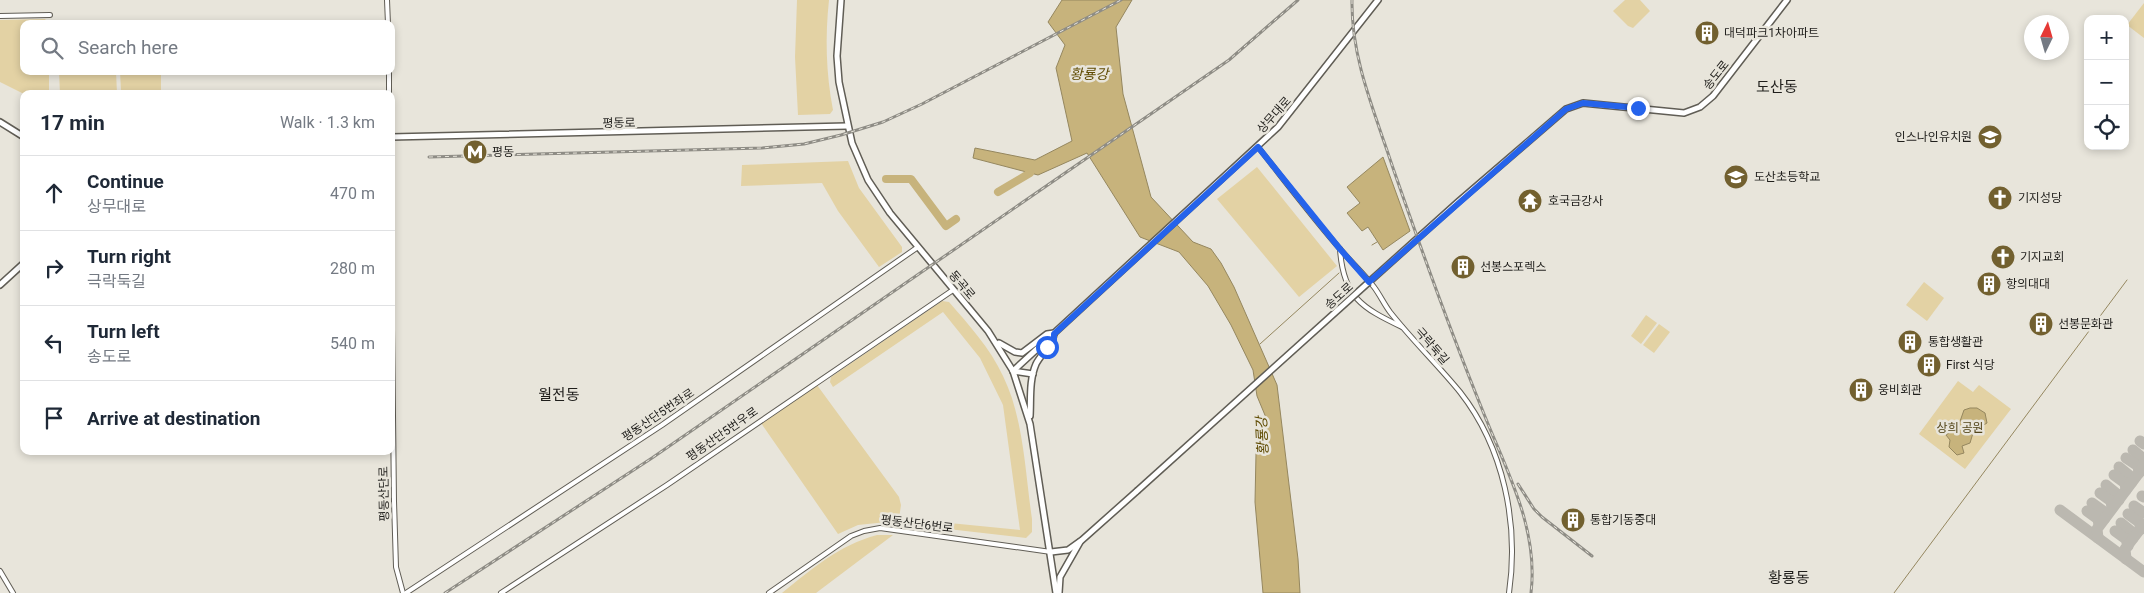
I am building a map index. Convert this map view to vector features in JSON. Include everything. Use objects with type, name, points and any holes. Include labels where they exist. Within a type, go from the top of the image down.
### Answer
[{"type":"main road","name":"동곡로","points":[[841,0],[837,56],[839,82],[847,126],[868,180],[890,213],[997,342],[1013,371],[1030,424],[1057,593]]},
{"type":"main road","name":"상무대로","points":[[1013,371],[1278,127],[1308,92],[1378,0]]},
{"type":"main road","name":"송도로","points":[[1051,552],[1068,550],[1082,540],[1369,282],[1566,109],[1583,103],[1684,112],[1700,107],[1713,96],[1787,0]]},
{"type":"main road","points":[[0,122],[20,134]]},
{"type":"main road","name":"평동로","points":[[395,137],[847,126]]},
{"type":"main road","points":[[0,284],[20,266]]},
{"type":"main road","points":[[997,342],[1015,352],[1022,353],[1047,334],[1054,334],[1054,340],[1041,354],[1033,374],[1030,424]]},
{"type":"main road","points":[[1013,371],[1033,374]]},
{"type":"main road","points":[[1057,593],[1060,577],[1082,540]]},
{"type":"street","points":[[387,0],[388,20]]},
{"type":"street","points":[[0,16],[50,15]]},
{"type":"street","points":[[389,75],[389,90]]},
{"type":"street","name":"극락둑길","points":[[1256,148],[1369,282],[1403,328],[1461,394],[1482,427],[1498,463],[1507,497],[1512,573],[1508,593]]},
{"type":"street","name":"평동산단5번좌로","points":[[405,593],[662,425],[918,247]]},
{"type":"street","points":[[1340,249],[1344,278],[1364,306],[1375,315],[1403,328]]},
{"type":"street","name":"평동산단5번우로","points":[[501,593],[667,485],[953,290]]},
{"type":"street","name":"평동산단로","points":[[393,455],[396,567],[405,593]]},
{"type":"street","name":"평동산단6번로","points":[[769,593],[851,536],[880,528],[1051,552]]},
{"type":"street","points":[[0,571],[13,593]]},
{"type":"green space","points":[[797,0],[829,0],[827,55],[833,110],[830,114],[798,115],[795,57]]},
{"type":"green space","points":[[1625,0],[1640,0],[1650,11],[1633,28],[1628,26],[1613,11]]},
{"type":"green space","points":[[2144,3],[2144,38],[2129,27],[2129,22]]},
{"type":"green space","points":[[45,19],[46,20],[20,20],[20,75],[49,75],[49,90],[20,90],[20,92],[0,82],[0,20]]},
{"type":"green space","points":[[59,75],[116,75],[117,90],[60,90]]},
{"type":"green space","points":[[120,75],[161,75],[161,90],[121,90]]},
{"type":"green space","points":[[848,161],[859,188],[902,247],[902,252],[879,267],[838,211],[822,183],[741,186],[742,165]]},
{"type":"green space","points":[[1257,167],[1337,266],[1299,297],[1217,199]]},
{"type":"green space","points":[[1924,282],[1944,298],[1927,321],[1906,305]]},
{"type":"green space","points":[[942,301],[949,302],[985,346],[998,366],[1010,393],[1020,428],[1032,519],[1032,532],[1026,538],[913,525],[909,519],[1020,530],[1003,405],[980,358],[943,312],[833,387],[830,382],[831,377]]},
{"type":"green space","points":[[1646,315],[1657,323],[1641,344],[1631,336]]},
{"type":"green space","points":[[1659,324],[1670,332],[1654,353],[1643,345]]},
{"type":"green space","name":"상희 공원","points":[[1958,381],[1973,392],[1979,385],[2011,409],[1965,469],[1919,434]]},
{"type":"green space","points":[[817,385],[899,497],[901,505],[899,519],[896,521],[858,525],[838,534],[761,423]]},
{"type":"green space","points":[[877,535],[893,535],[816,593],[782,593],[838,551],[863,539]]},
{"type":"water","name":"황룡강","points":[[1062,0],[1132,0],[1116,27],[1123,94],[1151,197],[1193,242],[1211,249],[1221,263],[1234,287],[1277,385],[1298,559],[1300,593],[1263,593],[1255,502],[1256,454],[1267,420],[1257,396],[1253,370],[1231,325],[1208,286],[1179,252],[1140,237],[1087,153],[1038,175],[973,158],[975,148],[1035,160],[1072,141],[1056,68],[1065,45],[1048,22]]},
{"type":"water","points":[[1383,157],[1410,231],[1383,250],[1368,227],[1362,231],[1347,213],[1360,203],[1347,187]]},
{"type":"water","points":[[1977,408],[1985,413],[1987,423],[1982,426],[1983,432],[1973,433],[1970,443],[1962,446],[1964,453],[1957,455],[1949,447],[1950,440],[1946,435],[1958,427],[1964,410]]},
{"type":"waterway","points":[[998,192],[1030,173]]},
{"type":"waterway","points":[[886,179],[911,179],[946,226],[956,219]]},
{"type":"waterway","points":[[1372,245],[1377,242]]},
{"type":"waterway","points":[[1260,344],[1339,273]]},
{"type":"waterway","points":[[1894,593],[2127,280]]},
{"type":"taxiway","points":[[2140,441],[2144,444]]},
{"type":"taxiway","points":[[2133,450],[2144,459]]},
{"type":"taxiway","points":[[2126,458],[2138,466],[2139,473]]},
{"type":"taxiway","points":[[2098,538],[2097,529],[2144,466]]},
{"type":"taxiway","points":[[2119,467],[2130,476],[2132,482]]},
{"type":"taxiway","points":[[2114,475],[2125,483],[2126,490]]},
{"type":"taxiway","points":[[2106,485],[2117,494],[2119,500]]},
{"type":"taxiway","points":[[2100,493],[2111,501],[2112,508]]},
{"type":"taxiway","points":[[2092,503],[2103,511],[2105,518]]},
{"type":"taxiway","points":[[2134,506],[2144,513]]},
{"type":"taxiway","points":[[2060,510],[2144,572]]},
{"type":"taxiway","points":[[2087,511],[2098,519],[2099,525]]},
{"type":"taxiway","points":[[2128,514],[2139,522],[2141,529]]},
{"type":"taxiway","points":[[2121,523],[2132,532],[2133,538]]},
{"type":"taxiway","points":[[2126,559],[2125,549],[2144,524]]},
{"type":"taxiway","points":[[2115,531],[2126,539],[2128,546]]},
{"type":"railway","points":[[429,157],[762,148],[804,144],[883,122],[922,104],[1121,0]]},
{"type":"railway","points":[[445,593],[652,458],[1229,60],[1298,0]]},
{"type":"railway","points":[[1352,0],[1355,43],[1365,86],[1436,289],[1470,379],[1510,476],[1525,521],[1530,545],[1531,593]]},
{"type":"railway","points":[[1518,484],[1534,509],[1542,517],[1592,556]]},
{"type":"place","name":"대덕파크1차아파트","points":[[1707,33]]},
{"type":"place","name":"인스나인유치원","points":[[1990,137]]},
{"type":"place","name":"평동","points":[[475,152]]},
{"type":"place","name":"도산초등학교","points":[[1736,177]]},
{"type":"place","name":"기지성당","points":[[2000,198]]},
{"type":"place","name":"호국금강사","points":[[1530,201]]},
{"type":"place","name":"기지교회","points":[[2003,257]]},
{"type":"place","name":"선봉스포렉스","points":[[1463,267]]},
{"type":"place","name":"항의대대","points":[[1989,284]]},
{"type":"place","name":"선봉문화관","points":[[2041,324]]},
{"type":"place","name":"통합생활관","points":[[1910,342]]},
{"type":"place","name":"First 식당","points":[[1929,365]]},
{"type":"place","name":"웅비회관","points":[[1861,390]]},
{"type":"place","name":"통합기동중대","points":[[1573,520]]},
{"type":"district","name":"도산동","points":[[1777,87]]},
{"type":"district","name":"월전동","points":[[559,395]]},
{"type":"district","name":"황룡동","points":[[1789,578]]},
{"type":"route","points":[[1047,347],[1054,340],[1054,334],[1258,147],[1369,282],[1396,256],[1566,109],[1583,103],[1638,108]]}]
